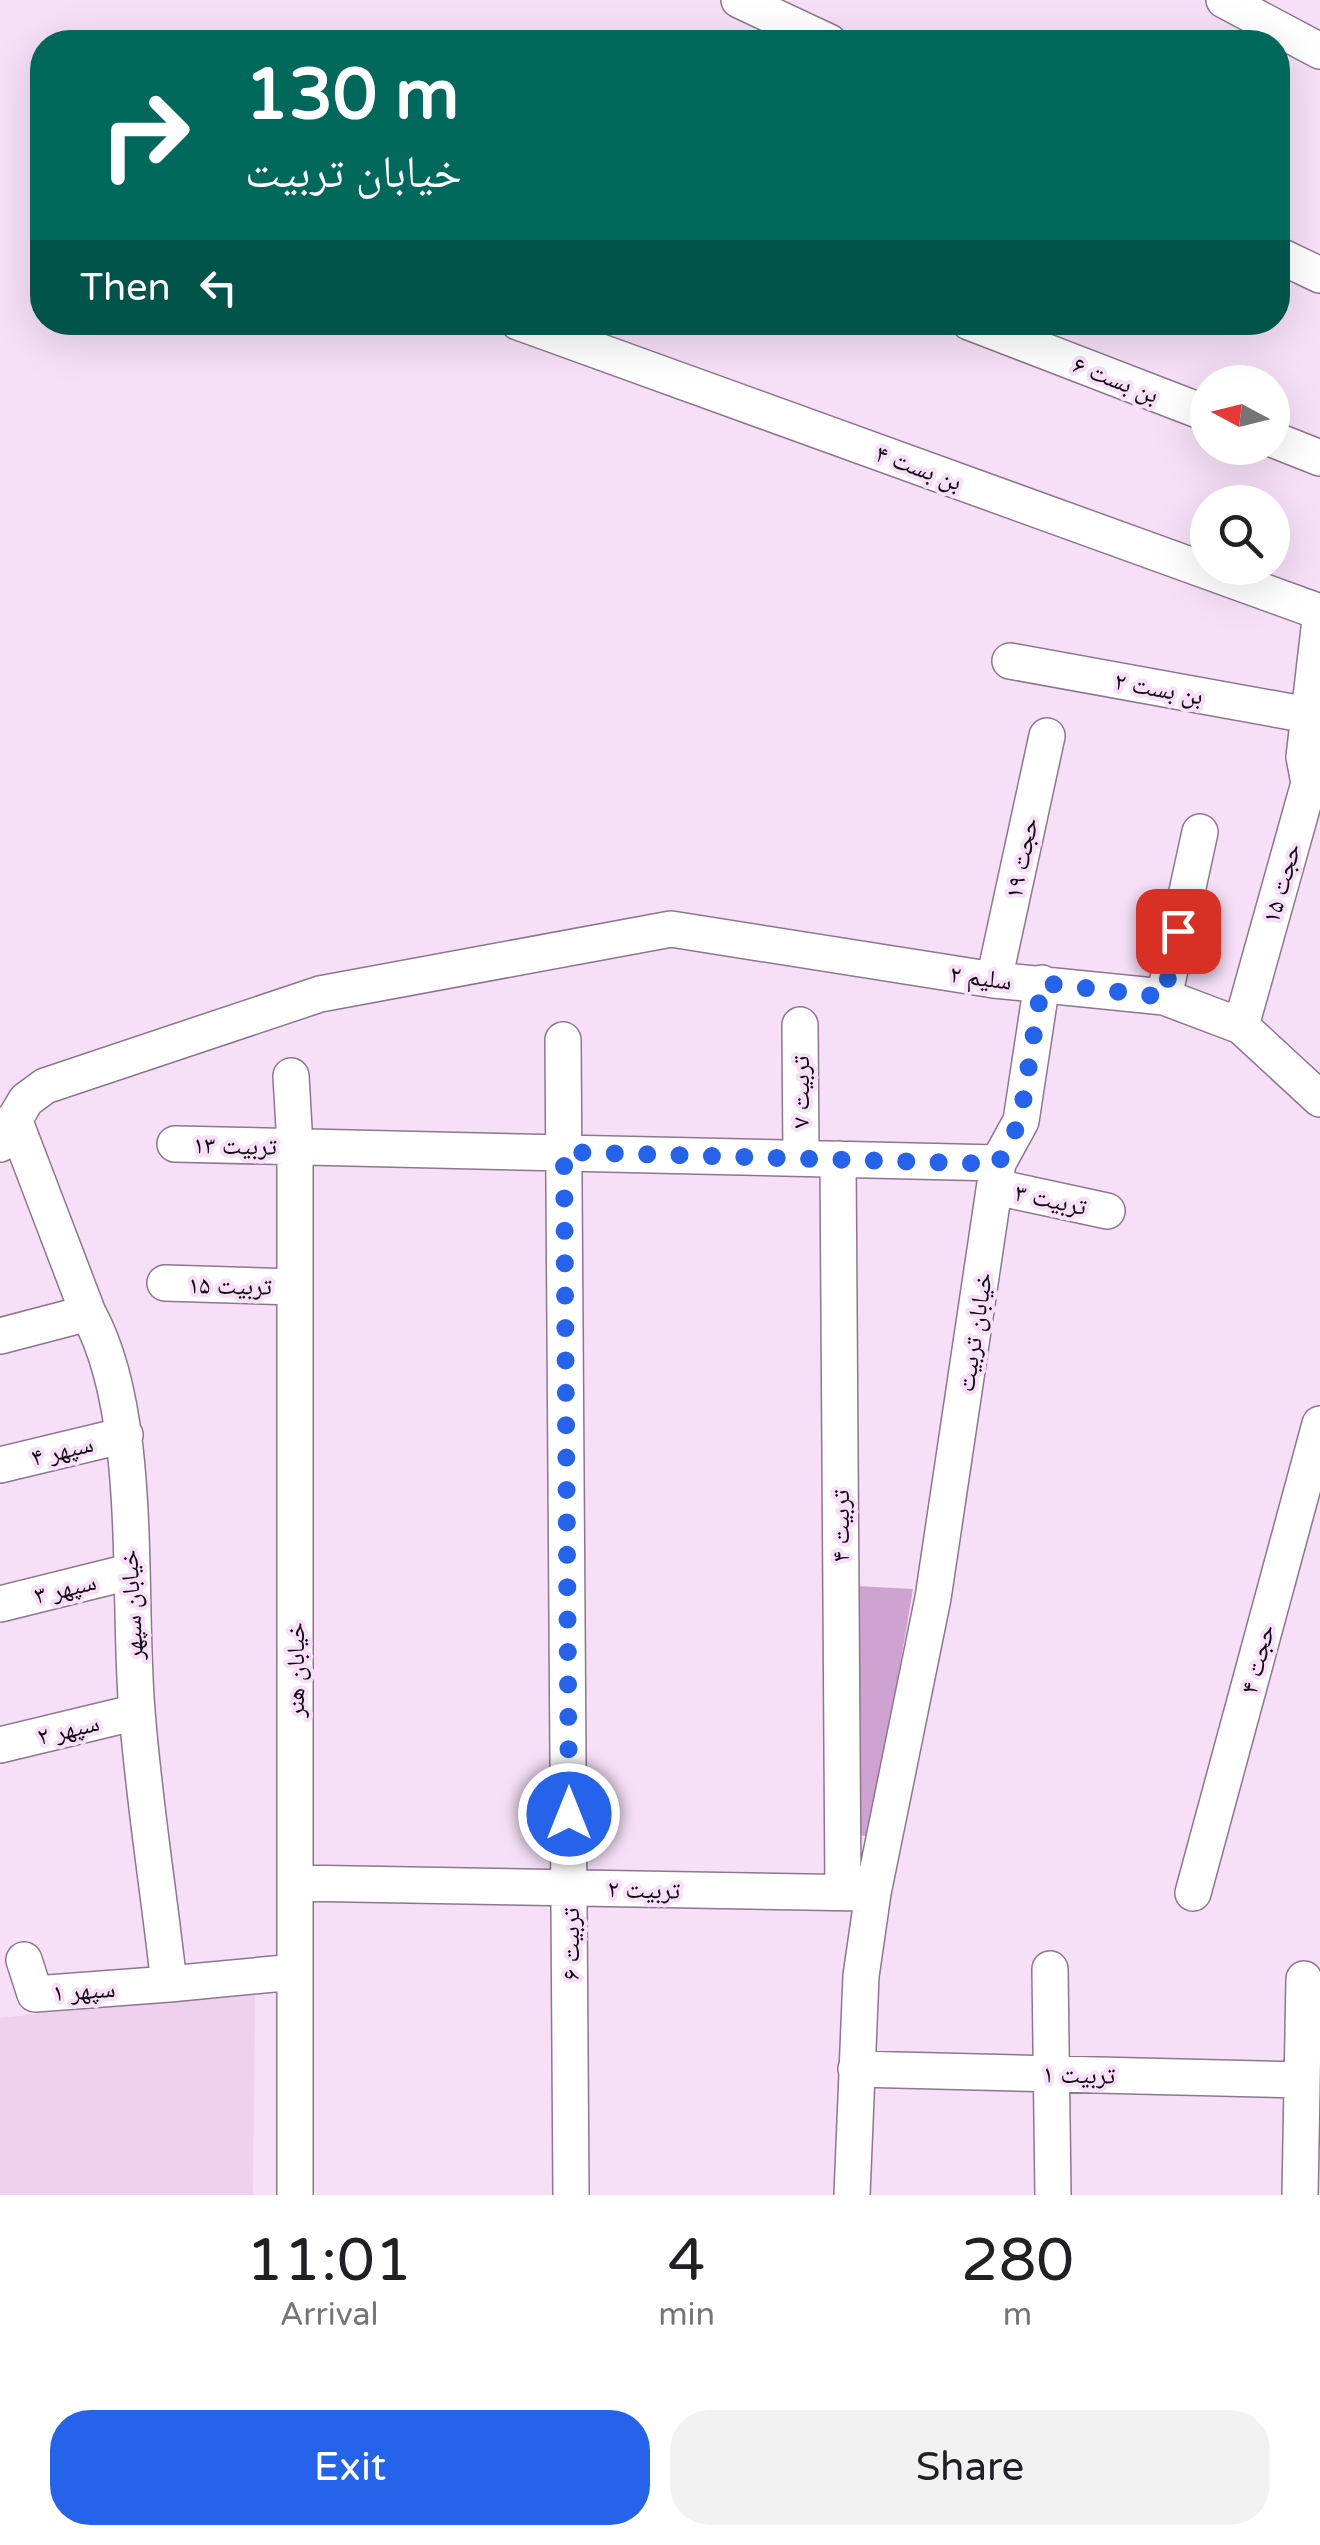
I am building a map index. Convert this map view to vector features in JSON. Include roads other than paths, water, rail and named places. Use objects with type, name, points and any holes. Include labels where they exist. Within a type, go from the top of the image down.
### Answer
[{"type":"street","points":[[739,0],[803,30]]},
{"type":"street","points":[[1224,0],[1280,30]]},
{"type":"street","points":[[1290,35],[1320,51]]},
{"type":"street","points":[[1290,261],[1320,275]]},
{"type":"street","name":"بن بست ۴","points":[[554,335],[1320,612]]},
{"type":"street","name":"بن بست ۶","points":[[1002,335],[1190,407]]},
{"type":"street","points":[[1290,447],[1320,458]]},
{"type":"street","name":"حجت ۱۵","points":[[1241,1026],[1314,784],[1304,757],[1320,620]]},
{"type":"street","name":"بن بست ۲","points":[[1010,662],[1308,715]]},
{"type":"street","name":"حجت ۱۹","points":[[994,980],[1047,736]]},
{"type":"street","points":[[1164,997],[1200,832]]},
{"type":"street","name":"سلیم ۲","points":[[7,1131],[26,1100],[45,1086],[320,994],[671,929],[994,980],[1164,997],[1241,1026],[1320,1099]]},
{"type":"street","name":"خیابان تربیت","points":[[852,2195],[861,1976],[858,1892],[933,1598],[997,1175],[1020,1121],[1042,983]]},
{"type":"street","name":"تربیت ۷","points":[[800,1025],[801,1158]]},
{"type":"street","name":"تربیت ۶","points":[[563,1040],[572,2195]]},
{"type":"street","name":"خیابان هنر","points":[[291,1076],[295,1146],[295,2195]]},
{"type":"street","name":"خیابان سپهر","points":[[7,1131],[104,1342],[125,1434],[137,1712],[170,1984]]},
{"type":"street","name":"تربیت ۱۳","points":[[175,1144],[295,1146]]},
{"type":"street","points":[[295,1146],[838,1159],[997,1175]]},
{"type":"street","name":"تربیت ۴","points":[[838,1159],[858,1892]]},
{"type":"street","name":"تربیت ۳","points":[[997,1175],[1106,1211]]},
{"type":"street","name":"تربیت ۱۵","points":[[165,1283],[295,1286]]},
{"type":"street","points":[[0,1336],[88,1313]]},
{"type":"street","name":"حجت ۴","points":[[1194,1894],[1320,1424]]},
{"type":"street","name":"سپهر ۴","points":[[0,1465],[125,1434]]},
{"type":"street","name":"سپهر ۳","points":[[0,1604],[129,1572]]},
{"type":"street","name":"سپهر ۲","points":[[0,1745],[137,1712]]},
{"type":"street","name":"تربیت ۲","points":[[295,1882],[858,1892]]},
{"type":"street","name":"سپهر ۱","points":[[24,1960],[35,1994],[170,1984]]},
{"type":"street","points":[[1050,1969],[1053,2195]]},
{"type":"street","points":[[170,1984],[295,1972]]},
{"type":"street","points":[[1300,2195],[1304,1979]]},
{"type":"street","name":"تربیت ۱","points":[[856,2069],[1302,2080]]}]
